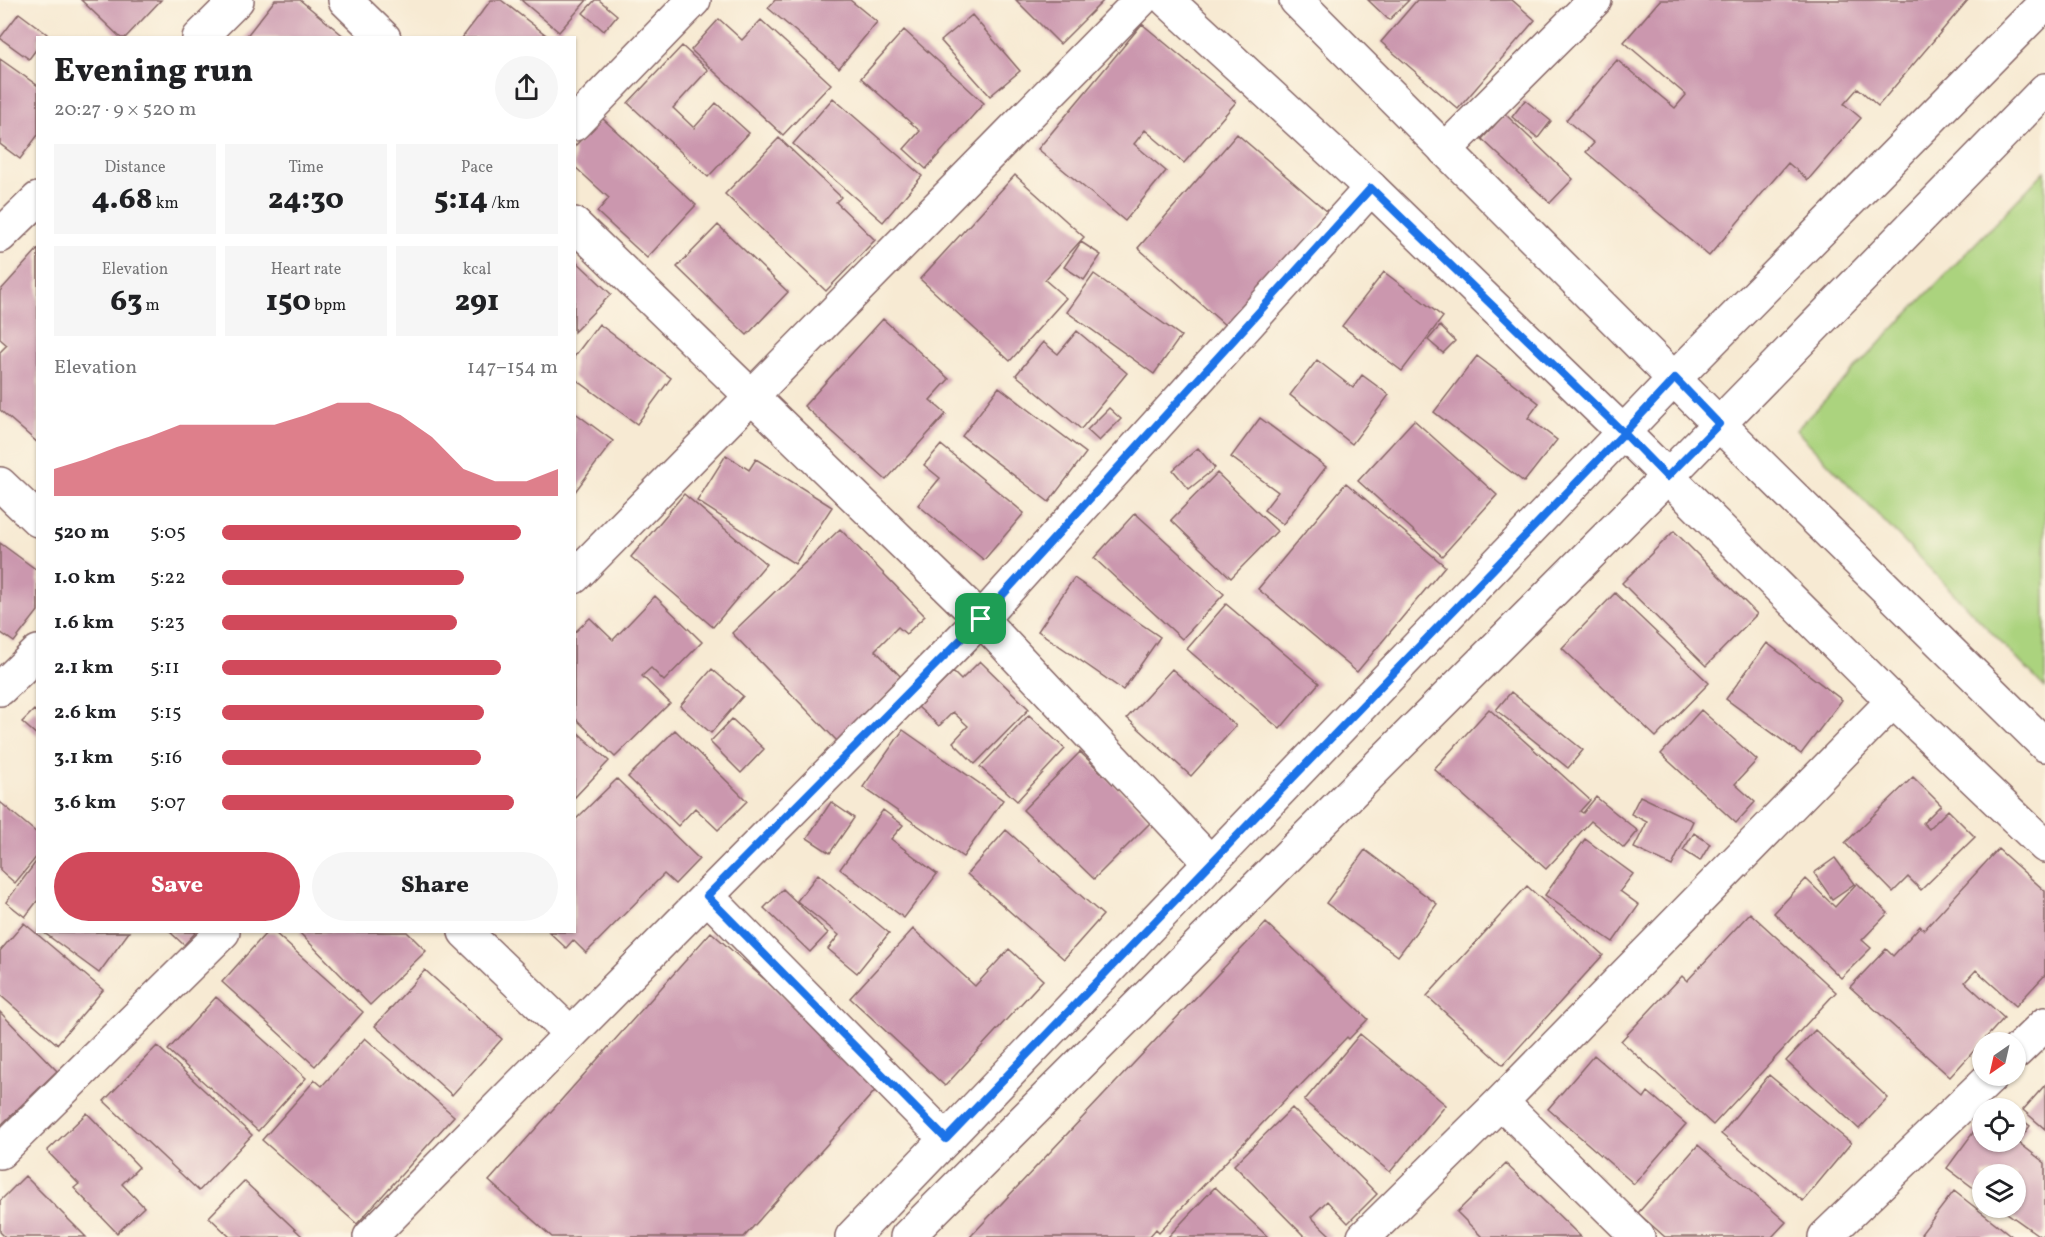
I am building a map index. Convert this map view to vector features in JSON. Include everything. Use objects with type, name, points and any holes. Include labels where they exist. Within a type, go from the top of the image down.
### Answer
[{"type":"street","points":[[202,36],[237,0]]},
{"type":"street","points":[[345,0],[382,36]]},
{"type":"street","points":[[576,122],[694,0]]},
{"type":"street","points":[[576,575],[1141,0]]},
{"type":"street","points":[[1167,0],[1371,188],[2045,846]]},
{"type":"street","points":[[1296,0],[1719,424],[2045,745]]},
{"type":"street","points":[[1445,150],[1595,0]]},
{"type":"street","points":[[852,1237],[1675,378],[2045,3]]},
{"type":"street","points":[[907,1237],[1667,477],[2045,90]]},
{"type":"street","points":[[370,1237],[981,619],[1371,188]]},
{"type":"street","points":[[0,236],[36,201]]},
{"type":"street","points":[[576,226],[981,619],[1210,862]]},
{"type":"street","points":[[0,484],[36,518]]},
{"type":"street","points":[[0,689],[36,654]]},
{"type":"street","points":[[1364,1237],[1501,1101],[1893,700]]},
{"type":"street","points":[[707,896],[946,1139]]},
{"type":"street","points":[[0,1152],[222,933]]},
{"type":"street","points":[[466,933],[570,1033]]},
{"type":"street","points":[[2026,1042],[2045,1024]]},
{"type":"street","points":[[1825,1237],[1982,1086]]},
{"type":"street","points":[[1501,1101],[1638,1237]]},
{"type":"green space","points":[[2045,171],[2045,688],[1796,430]]},
{"type":"building","points":[[81,0],[161,0],[127,36],[119,36]]},
{"type":"building","points":[[275,0],[300,0],[344,36],[247,36]]},
{"type":"building","points":[[491,0],[501,0],[547,36],[464,36]]},
{"type":"building","points":[[521,0],[587,0],[559,32]]},
{"type":"building","points":[[595,0],[599,0],[617,15],[604,31],[583,13]]},
{"type":"building","points":[[775,0],[850,0],[877,22],[839,68],[768,8]]},
{"type":"building","points":[[1016,0],[1104,0],[1060,44]]},
{"type":"building","points":[[1368,0],[1409,0],[1389,20]]},
{"type":"building","points":[[1417,0],[1512,0],[1535,20],[1458,109],[1381,42]]},
{"type":"building","points":[[1660,0],[1968,0],[1878,106],[1858,88],[1844,104],[1861,118],[1808,180],[1788,163],[1709,256],[1586,152],[1594,143],[1566,120],[1617,60],[1675,108],[1686,95],[1624,42]]},
{"type":"building","points":[[19,13],[47,34],[36,36],[36,50],[29,59],[0,38]]},
{"type":"building","points":[[972,15],[1020,71],[990,96],[941,41]]},
{"type":"building","points":[[719,19],[742,40],[761,20],[831,84],[783,135],[691,50]]},
{"type":"building","points":[[1142,24],[1236,102],[1184,163],[1145,130],[1134,144],[1166,171],[1125,221],[1038,149]]},
{"type":"building","points":[[904,30],[984,103],[926,169],[904,149],[920,131],[861,78]]},
{"type":"building","points":[[682,46],[708,70],[673,108],[694,128],[716,103],[749,133],[708,177],[628,103]]},
{"type":"building","points":[[0,59],[36,85],[36,138],[20,159],[0,144]]},
{"type":"building","points":[[833,98],[922,176],[883,222],[793,144]]},
{"type":"building","points":[[1525,100],[1551,121],[1538,138],[1512,117]]},
{"type":"building","points":[[1505,114],[1573,179],[1550,203],[1482,139]]},
{"type":"building","points":[[602,118],[696,205],[647,258],[597,212],[609,198],[576,168],[576,145]]},
{"type":"building","points":[[1237,134],[1329,213],[1235,334],[1138,248]]},
{"type":"building","points":[[779,138],[841,197],[836,202],[875,240],[826,291],[725,194]]},
{"type":"building","points":[[1015,175],[1084,237],[1045,280],[1066,298],[1010,361],[920,279]]},
{"type":"building","points":[[718,225],[788,292],[747,335],[677,267]]},
{"type":"building","points":[[1081,242],[1101,255],[1084,280],[1064,267]]},
{"type":"building","points":[[36,251],[36,441],[0,410],[0,352],[7,345],[0,339],[0,291]]},
{"type":"building","points":[[576,261],[611,294],[576,330]]},
{"type":"building","points":[[1384,272],[1443,317],[1402,371],[1342,326]]},
{"type":"building","points":[[1094,274],[1181,336],[1154,374],[1067,312]]},
{"type":"building","points":[[883,319],[949,379],[930,400],[946,414],[886,480],[804,406]]},
{"type":"building","points":[[599,324],[671,378],[637,424],[576,379],[576,354]]},
{"type":"building","points":[[1440,326],[1455,341],[1443,353],[1428,340]]},
{"type":"building","points":[[1077,331],[1127,373],[1081,429],[1016,375],[1043,342],[1058,354]]},
{"type":"building","points":[[1477,356],[1539,403],[1528,418],[1557,440],[1524,482],[1434,412]]},
{"type":"building","points":[[1317,360],[1353,388],[1362,375],[1389,395],[1352,444],[1290,395]]},
{"type":"building","points":[[999,387],[1086,453],[1049,502],[962,436]]},
{"type":"building","points":[[1109,408],[1121,419],[1099,441],[1087,430]]},
{"type":"building","points":[[576,413],[613,441],[576,490]]},
{"type":"building","points":[[1260,418],[1326,467],[1283,524],[1264,510],[1278,492],[1231,457]]},
{"type":"building","points":[[1414,420],[1497,495],[1442,556],[1358,481]]},
{"type":"building","points":[[941,445],[1024,513],[984,560],[918,505],[940,478],[924,465]]},
{"type":"building","points":[[1198,448],[1215,468],[1189,489],[1173,470]]},
{"type":"building","points":[[726,455],[749,470],[756,459],[832,507],[795,564],[697,501]]},
{"type":"building","points":[[1217,473],[1277,531],[1231,578],[1171,520]]},
{"type":"building","points":[[1346,483],[1445,566],[1357,672],[1258,589]]},
{"type":"building","points":[[684,494],[766,564],[713,627],[631,557]]},
{"type":"building","points":[[1135,513],[1224,594],[1182,639],[1094,558]]},
{"type":"building","points":[[840,529],[925,616],[906,634],[898,627],[875,650],[904,680],[839,743],[732,633]]},
{"type":"building","points":[[1674,531],[1757,614],[1706,666],[1622,583]]},
{"type":"building","points":[[0,543],[36,570],[36,614],[14,642],[0,632]]},
{"type":"building","points":[[1074,578],[1160,637],[1123,690],[1038,631]]},
{"type":"building","points":[[1615,593],[1709,683],[1656,737],[1562,648]]},
{"type":"building","points":[[655,596],[702,642],[664,681],[651,668],[642,676],[670,703],[615,757],[576,719],[576,631],[590,618],[613,640]]},
{"type":"building","points":[[1226,604],[1319,683],[1280,729],[1187,649]]},
{"type":"building","points":[[1767,643],[1842,700],[1801,754],[1726,699]]},
{"type":"building","points":[[980,661],[1029,709],[975,764],[953,742],[968,726],[953,712],[939,726],[918,707],[953,672],[961,680]]},
{"type":"building","points":[[712,669],[743,696],[711,733],[680,706]]},
{"type":"building","points":[[1172,669],[1236,726],[1191,776],[1127,718]]},
{"type":"building","points":[[1511,692],[1583,750],[1568,768],[1496,710]]},
{"type":"building","points":[[1489,709],[1590,800],[1580,811],[1583,813],[1596,797],[1638,831],[1624,848],[1591,821],[1546,869],[1434,769]]},
{"type":"building","points":[[34,710],[36,712],[36,734],[22,722]]},
{"type":"building","points":[[1701,710],[1757,760],[1735,784],[1755,802],[1736,823],[1661,754]]},
{"type":"building","points":[[1029,715],[1065,749],[1017,801],[980,767]]},
{"type":"building","points":[[732,719],[764,749],[741,773],[710,742]]},
{"type":"building","points":[[675,730],[747,801],[718,830],[695,808],[678,826],[628,777]]},
{"type":"building","points":[[903,730],[1003,800],[963,857],[863,787]]},
{"type":"building","points":[[576,731],[609,761],[576,796]]},
{"type":"building","points":[[1080,752],[1152,821],[1094,879],[1023,810]]},
{"type":"building","points":[[1913,777],[1941,805],[1923,823],[1929,829],[1948,810],[1975,837],[1921,890],[1908,877],[1893,892],[1845,843]]},
{"type":"building","points":[[617,779],[699,859],[675,884],[664,874],[586,953],[573,940],[566,948],[550,933],[576,933],[576,819]]},
{"type":"building","points":[[1640,796],[1693,821],[1672,866],[1634,848],[1647,822],[1631,814]]},
{"type":"building","points":[[0,802],[36,832],[36,857],[15,883],[0,870]]},
{"type":"building","points":[[831,802],[854,818],[830,853],[807,838]]},
{"type":"building","points":[[883,810],[903,825],[891,839],[937,874],[904,918],[840,869]]},
{"type":"building","points":[[1006,830],[1103,915],[1064,959],[967,874]]},
{"type":"building","points":[[1694,833],[1710,844],[1700,861],[1683,850]]},
{"type":"building","points":[[1585,839],[1633,874],[1620,891],[1639,905],[1613,942],[1545,895]]},
{"type":"building","points":[[1998,849],[2045,891],[2045,975],[2016,1006],[1976,970],[1965,982],[2004,1018],[1991,1032],[1972,1032],[1972,1053],[1950,1077],[1850,987],[1886,949],[1893,956],[1920,926],[1924,930]]},
{"type":"building","points":[[1365,850],[1437,904],[1398,956],[1326,903]]},
{"type":"building","points":[[1835,858],[1854,884],[1832,899],[1814,873]]},
{"type":"building","points":[[36,862],[36,903],[25,917],[6,902]]},
{"type":"building","points":[[818,874],[889,933],[857,973],[828,949],[839,935],[797,901]]},
{"type":"building","points":[[1806,879],[1835,907],[1857,883],[1888,913],[1862,940],[1871,948],[1841,978],[1774,913]]},
{"type":"building","points":[[1527,886],[1603,955],[1503,1065],[1427,996]]},
{"type":"building","points":[[783,889],[828,933],[810,952],[764,908]]},
{"type":"building","points":[[1750,913],[1836,992],[1713,1125],[1621,1041],[1682,976],[1687,981]]},
{"type":"building","points":[[24,923],[103,990],[57,1044],[0,995],[0,951]]},
{"type":"building","points":[[1266,923],[1368,1019],[1297,1087],[1159,1232],[1156,1229],[1149,1237],[970,1237]]},
{"type":"building","points":[[913,929],[975,986],[1009,949],[1043,980],[945,1086],[850,998]]},
{"type":"building","points":[[711,932],[882,1083],[744,1237],[552,1237],[489,1181]]},
{"type":"building","points":[[44,933],[128,933],[99,973]]},
{"type":"building","points":[[171,933],[195,933],[184,945]]},
{"type":"building","points":[[266,933],[275,933],[363,1012],[315,1066],[222,982]]},
{"type":"building","points":[[300,933],[408,933],[426,951],[370,1005]]},
{"type":"building","points":[[425,970],[502,1039],[452,1095],[375,1026]]},
{"type":"building","points":[[216,997],[306,1078],[258,1131],[168,1050]]},
{"type":"building","points":[[0,1012],[57,1071],[0,1126]]},
{"type":"building","points":[[1815,1030],[1888,1098],[1859,1129],[1786,1061]]},
{"type":"building","points":[[1360,1034],[1446,1105],[1390,1172],[1304,1101]]},
{"type":"building","points":[[365,1038],[454,1116],[357,1224],[262,1140],[315,1080],[322,1086]]},
{"type":"building","points":[[157,1046],[252,1135],[199,1191],[104,1101]]},
{"type":"building","points":[[1594,1055],[1644,1098],[1648,1092],[1686,1124],[1634,1184],[1548,1109]]},
{"type":"building","points":[[1769,1075],[1851,1143],[1803,1201],[1721,1134]]},
{"type":"building","points":[[2045,1085],[2045,1129],[2026,1113],[2026,1107]]},
{"type":"building","points":[[1292,1108],[1377,1194],[1348,1223],[1327,1201],[1311,1217],[1330,1237],[1305,1237],[1234,1165]]},
{"type":"building","points":[[87,1113],[139,1167],[122,1184],[144,1207],[117,1233],[74,1188],[79,1184],[47,1151]]},
{"type":"building","points":[[1972,1134],[1972,1152],[2026,1152],[2026,1148],[2045,1163],[2045,1232],[2041,1237],[2014,1218],[2026,1218],[2026,1164],[1972,1164],[1972,1187],[1947,1168]]},
{"type":"building","points":[[1698,1145],[1786,1222],[1772,1237],[1665,1237],[1638,1213]]},
{"type":"building","points":[[1506,1164],[1581,1237],[1482,1237],[1457,1212]]},
{"type":"building","points":[[25,1176],[86,1237],[5,1237],[0,1232],[0,1201]]},
{"type":"building","points":[[244,1181],[303,1237],[230,1237],[209,1217]]},
{"type":"building","points":[[1215,1187],[1268,1237],[1168,1237]]},
{"type":"building","points":[[1954,1191],[1972,1205],[1972,1218],[1989,1218],[2013,1237],[1925,1237],[1921,1234]]},
{"type":"route","points":[[981,619],[707,896],[946,1139],[1624,433],[1667,477],[1719,424],[1675,378],[1624,433],[1371,188],[981,619]]}]
